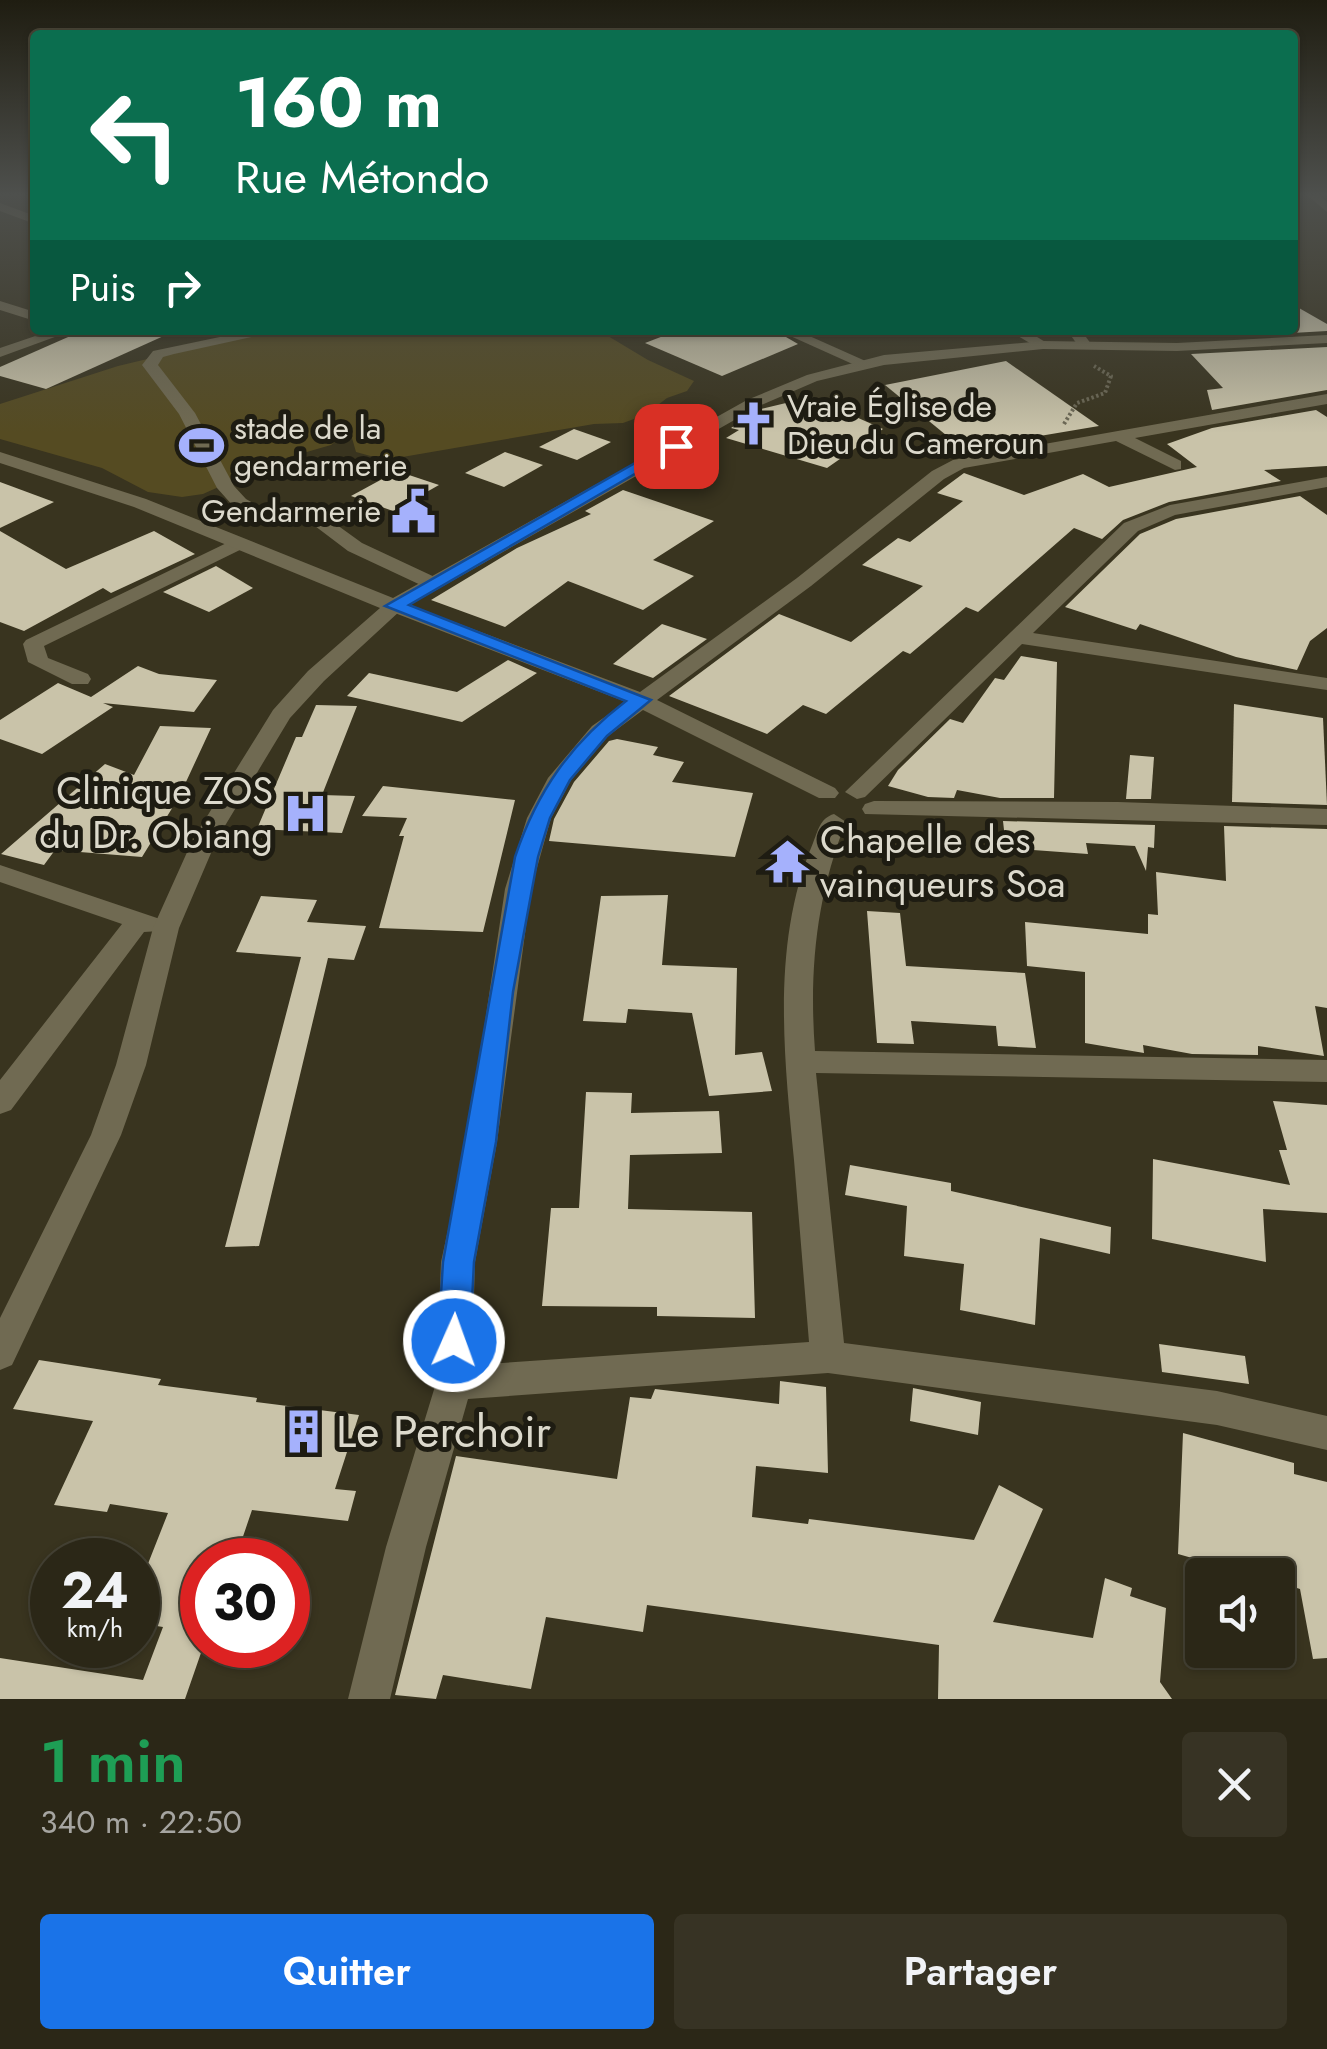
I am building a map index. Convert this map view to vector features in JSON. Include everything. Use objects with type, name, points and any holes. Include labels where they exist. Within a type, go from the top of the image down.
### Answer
[{"type":"street","points":[[0,305],[30,315]]},
{"type":"street","points":[[0,353],[53,335]]},
{"type":"street","points":[[251,335],[158,354],[150,365],[187,413],[226,488],[240,503],[264,516],[320,521],[355,547],[432,583]]},
{"type":"street","points":[[796,335],[862,363]]},
{"type":"street","points":[[1024,335],[1043,345]]},
{"type":"street","points":[[0,1102],[152,926],[281,715],[316,676],[394,606],[432,583],[753,403],[797,383],[862,363],[1043,345],[1079,337],[1176,347],[1326,339]]},
{"type":"street","points":[[369,1699],[406,1547],[454,1383],[458,1262],[482,1142],[501,992],[526,857],[539,818],[560,778],[600,731],[959,464],[1327,398]]},
{"type":"street","points":[[1116,435],[1176,465]]},
{"type":"street","points":[[0,457],[124,497],[641,700],[830,807],[865,821],[866,800],[1017,637],[1131,527],[1170,510],[1327,482]]},
{"type":"street","points":[[80,680],[39,662],[33,644],[239,543]]},
{"type":"street","points":[[1017,637],[1327,684]]},
{"type":"street","points":[[830,807],[866,800],[1327,817]]},
{"type":"street","points":[[828,1357],[800,1062],[802,934],[830,807]]},
{"type":"street","points":[[0,873],[152,926]]},
{"type":"street","points":[[0,1354],[106,1134],[131,1065],[152,926]]},
{"type":"street","points":[[800,1062],[1327,1070]]},
{"type":"street","points":[[454,1383],[828,1357],[1200,1406],[1327,1433]]},
{"type":"path","points":[[1043,345],[1084,360],[1112,380],[1105,393],[1077,403],[1050,446]]},
{"type":"shaded area","points":[[247,335],[606,335],[694,381],[687,391],[623,423],[594,424],[385,460],[356,452],[350,431],[331,445],[279,460],[203,494],[182,497],[148,492],[102,468],[0,439],[0,404],[118,366]]},
{"type":"building","points":[[1298,307],[1327,324],[1327,331],[1298,333]]},
{"type":"building","points":[[73,335],[166,335],[46,389],[0,376],[0,367]]},
{"type":"building","points":[[666,335],[783,335],[798,344],[722,376],[645,343]]},
{"type":"building","points":[[1327,347],[1327,390],[1212,410],[1207,390],[1223,388],[1191,354]]},
{"type":"building","points":[[1006,361],[1099,426],[963,449],[885,385]]},
{"type":"building","points":[[811,397],[883,429],[827,468],[726,438],[739,430],[731,428],[761,409]]},
{"type":"building","points":[[1316,410],[1327,417],[1327,466],[1264,470],[1281,481],[1169,502],[1123,520],[1102,539],[1074,528],[978,612],[966,607],[910,654],[903,651],[826,714],[803,705],[767,734],[669,696],[779,614],[851,642],[923,586],[862,565],[898,538],[910,542],[963,501],[937,493],[964,473],[1024,495],[1083,474],[1109,487],[1197,467],[1167,444],[1212,428]]},
{"type":"building","points":[[574,429],[611,442],[577,460],[539,447]]},
{"type":"building","points":[[505,452],[543,465],[504,487],[465,473]]},
{"type":"building","points":[[397,471],[439,485],[393,511],[351,496]]},
{"type":"building","points":[[0,482],[54,502],[0,528]]},
{"type":"building","points":[[623,490],[714,521],[653,560],[694,576],[643,610],[568,581],[505,627],[431,600],[517,548],[591,514],[585,511]]},
{"type":"building","points":[[1300,496],[1327,515],[1327,628],[1310,641],[1297,670],[1236,657],[1140,624],[1136,630],[1065,607],[1140,534],[1176,519]]},
{"type":"building","points":[[0,531],[66,569],[154,531],[195,554],[111,593],[103,588],[24,631],[0,622]]},
{"type":"building","points":[[216,566],[253,588],[209,612],[163,592]]},
{"type":"building","points":[[662,624],[707,639],[653,678],[613,664]]},
{"type":"building","points":[[1021,656],[1057,662],[1054,798],[1000,798],[957,790],[954,798],[928,797],[888,786],[898,770],[950,719],[963,723],[995,678],[1004,680]]},
{"type":"building","points":[[508,660],[537,673],[462,722],[347,696],[369,673],[457,692]]},
{"type":"building","points":[[138,666],[159,674],[217,680],[194,712],[103,703],[113,707],[42,754],[0,739],[0,720],[58,683],[91,697]]},
{"type":"building","points":[[1234,704],[1323,718],[1327,805],[1232,802]]},
{"type":"building","points":[[316,705],[357,706],[322,795],[355,796],[342,833],[257,829],[296,737],[302,737]]},
{"type":"building","points":[[160,726],[211,728],[179,797],[142,857],[55,850],[44,865],[1,854],[105,764],[134,775]]},
{"type":"building","points":[[609,741],[658,747],[653,755],[684,762],[672,782],[753,793],[735,857],[549,841],[554,819],[574,782]]},
{"type":"building","points":[[1130,755],[1154,757],[1151,799],[1126,799]]},
{"type":"building","points":[[383,786],[515,800],[483,932],[379,928],[404,836],[399,836],[407,818],[362,816]]},
{"type":"building","points":[[1003,821],[1155,825],[1154,848],[1148,847],[1146,871],[1135,846],[1086,843],[1088,854],[1006,848]]},
{"type":"building","points":[[1224,826],[1327,829],[1327,1008],[1315,1006],[1324,1056],[1258,1046],[1258,1055],[1192,1054],[1143,1045],[1144,1053],[1085,1043],[1085,972],[1027,966],[1025,922],[1148,934],[1148,914],[1158,915],[1156,872],[1226,881]]},
{"type":"building","points":[[668,895],[662,965],[737,968],[735,1055],[762,1052],[772,1091],[709,1096],[692,1013],[628,1009],[626,1023],[583,1021],[601,896]]},
{"type":"building","points":[[261,896],[317,900],[307,922],[366,926],[354,960],[328,958],[259,1246],[225,1247],[301,957],[236,952]]},
{"type":"building","points":[[867,911],[900,913],[906,966],[1025,973],[1036,1048],[998,1046],[996,1026],[911,1021],[914,1044],[877,1043]]},
{"type":"building","points":[[586,1092],[632,1093],[631,1113],[719,1111],[722,1153],[630,1155],[628,1209],[752,1212],[755,1318],[657,1316],[657,1307],[542,1306],[551,1208],[579,1208]]},
{"type":"building","points":[[1273,1101],[1327,1105],[1327,1213],[1263,1209],[1266,1262],[1152,1239],[1153,1159],[1290,1185],[1279,1150],[1287,1150]]},
{"type":"building","points":[[850,1165],[951,1183],[951,1191],[1111,1227],[1110,1254],[1040,1238],[1035,1325],[960,1310],[964,1264],[904,1256],[907,1206],[845,1195]]},
{"type":"building","points":[[1159,1344],[1245,1356],[1249,1384],[1162,1372]]},
{"type":"building","points":[[39,1360],[161,1379],[158,1385],[257,1398],[256,1402],[359,1415],[335,1489],[356,1491],[348,1521],[252,1510],[242,1538],[180,1538],[180,1668],[196,1668],[185,1699],[0,1699],[0,1658],[30,1663],[30,1668],[65,1668],[143,1680],[148,1668],[160,1668],[163,1627],[158,1538],[168,1513],[110,1504],[107,1512],[54,1505],[93,1421],[13,1409]]},
{"type":"building","points":[[780,1381],[826,1387],[828,1473],[756,1466],[752,1517],[808,1524],[809,1519],[974,1540],[999,1485],[1043,1509],[993,1622],[1093,1638],[1105,1578],[1132,1588],[1130,1596],[1166,1608],[1160,1682],[1172,1699],[938,1699],[939,1645],[647,1605],[643,1632],[546,1617],[531,1689],[443,1675],[436,1699],[395,1695],[456,1456],[617,1479],[630,1397],[651,1399],[655,1389],[779,1404]]},
{"type":"building","points":[[913,1388],[981,1402],[978,1435],[910,1421]]},
{"type":"building","points":[[1183,1433],[1294,1463],[1294,1474],[1327,1482],[1327,1658],[1313,1659],[1300,1589],[1295,1587],[1295,1558],[1192,1558],[1178,1554]]},
{"type":"place","name":"Vraie Église de Dieu du Cameroun","points":[[754,424]]},
{"type":"place","name":"stade de la gendarmerie","points":[[201,446]]},
{"type":"place","name":"Gendarmerie","points":[[414,511]]},
{"type":"place","name":"Clinique ZOS du Dr. Obiang","points":[[306,813]]},
{"type":"place","name":"Chapelle des vainqueurs Soa","points":[[787,862]]},
{"type":"place","name":"Le Perchoir","points":[[303,1431]]},
{"type":"route","points":[[454,1341],[458,1262],[482,1142],[501,992],[526,857],[539,818],[560,778],[600,731],[641,700],[394,606],[676,446]]}]
